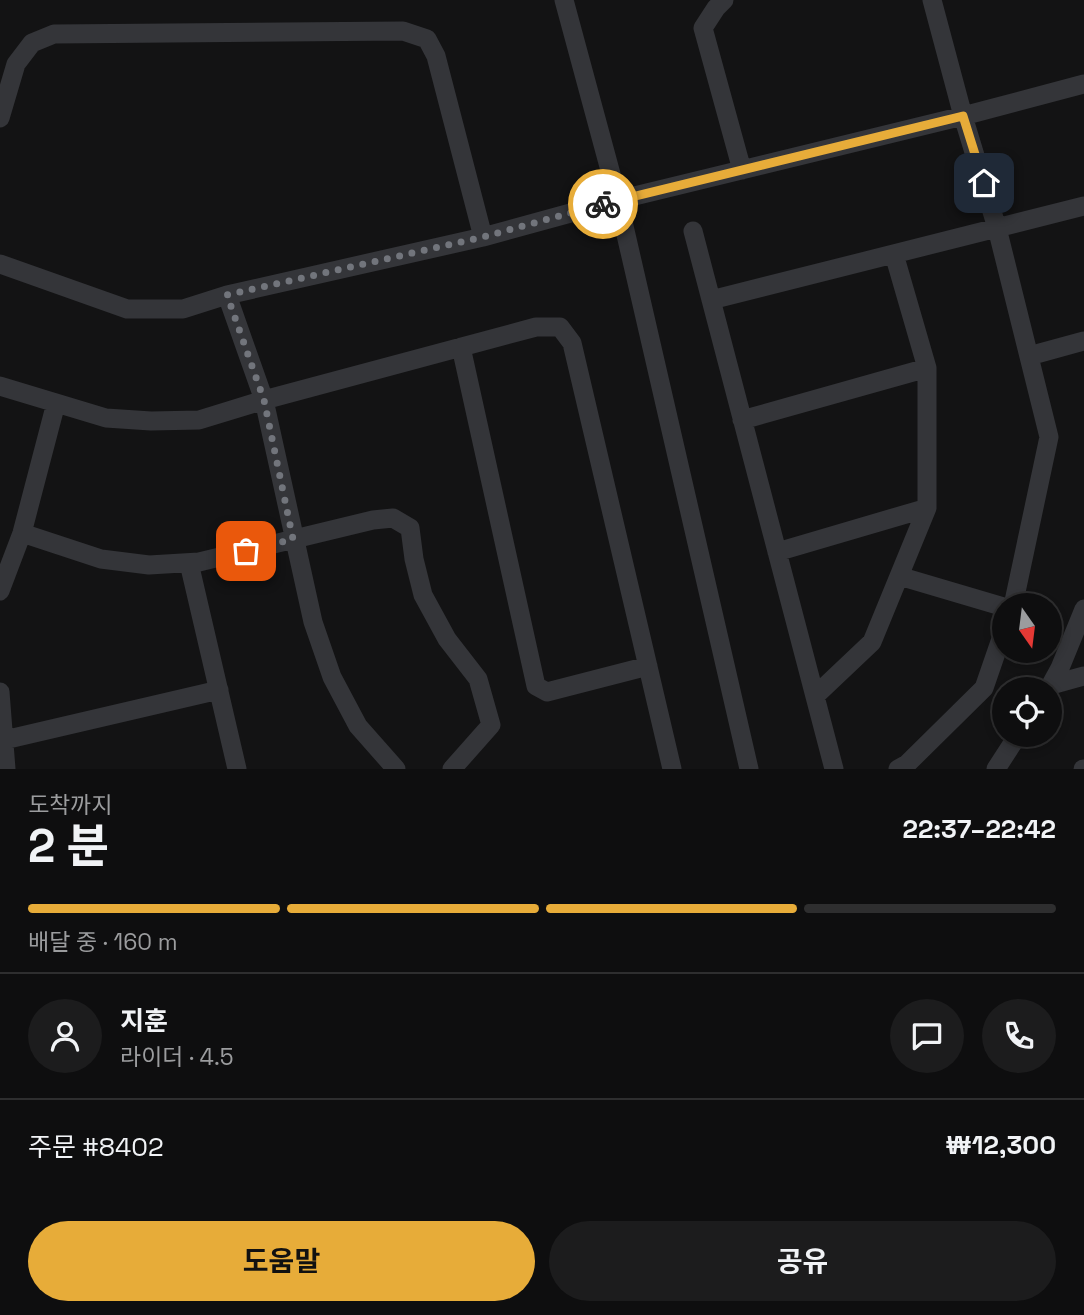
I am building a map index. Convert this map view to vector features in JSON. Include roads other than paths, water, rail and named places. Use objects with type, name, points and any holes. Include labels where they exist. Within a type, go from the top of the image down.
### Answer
[{"type":"street","points":[[564,0],[618,200],[749,769]]},
{"type":"street","points":[[724,0],[703,28],[742,170]]},
{"type":"street","points":[[932,0],[997,228],[1049,437],[1016,593]]},
{"type":"street","points":[[0,118],[16,64],[32,43],[54,34],[403,31],[426,39],[436,56],[483,237]]},
{"type":"street","points":[[0,264],[127,309],[183,309],[227,295],[483,237],[618,200],[1084,84]]},
{"type":"street","points":[[711,300],[1084,206]]},
{"type":"street","points":[[693,231],[834,769]]},
{"type":"street","points":[[815,696],[872,642],[927,508],[928,368],[894,254]]},
{"type":"street","points":[[227,295],[264,400],[313,622],[332,677],[358,726],[396,769]]},
{"type":"street","points":[[0,386],[106,418],[199,420],[536,327],[560,327],[572,343],[672,769]]},
{"type":"street","points":[[1029,356],[1084,341]]},
{"type":"street","points":[[461,347],[536,686],[547,692],[648,666]]},
{"type":"street","points":[[742,420],[928,368]]},
{"type":"street","points":[[0,591],[22,533],[56,403]]},
{"type":"street","points":[[777,552],[927,508]]},
{"type":"street","points":[[22,533],[101,559],[149,565],[199,562],[373,520],[393,518],[410,528],[423,595],[447,639],[478,679],[492,725],[452,769]]},
{"type":"street","points":[[189,563],[237,769]]},
{"type":"street","points":[[899,576],[992,603]]},
{"type":"street","points":[[1055,677],[1084,609]]},
{"type":"street","points":[[898,769],[907,764],[984,688],[993,663]]},
{"type":"street","points":[[1062,683],[1084,676]]},
{"type":"street","points":[[2,740],[219,690]]},
{"type":"street","points":[[0,692],[6,769]]},
{"type":"street","points":[[996,769],[1010,747]]}]
